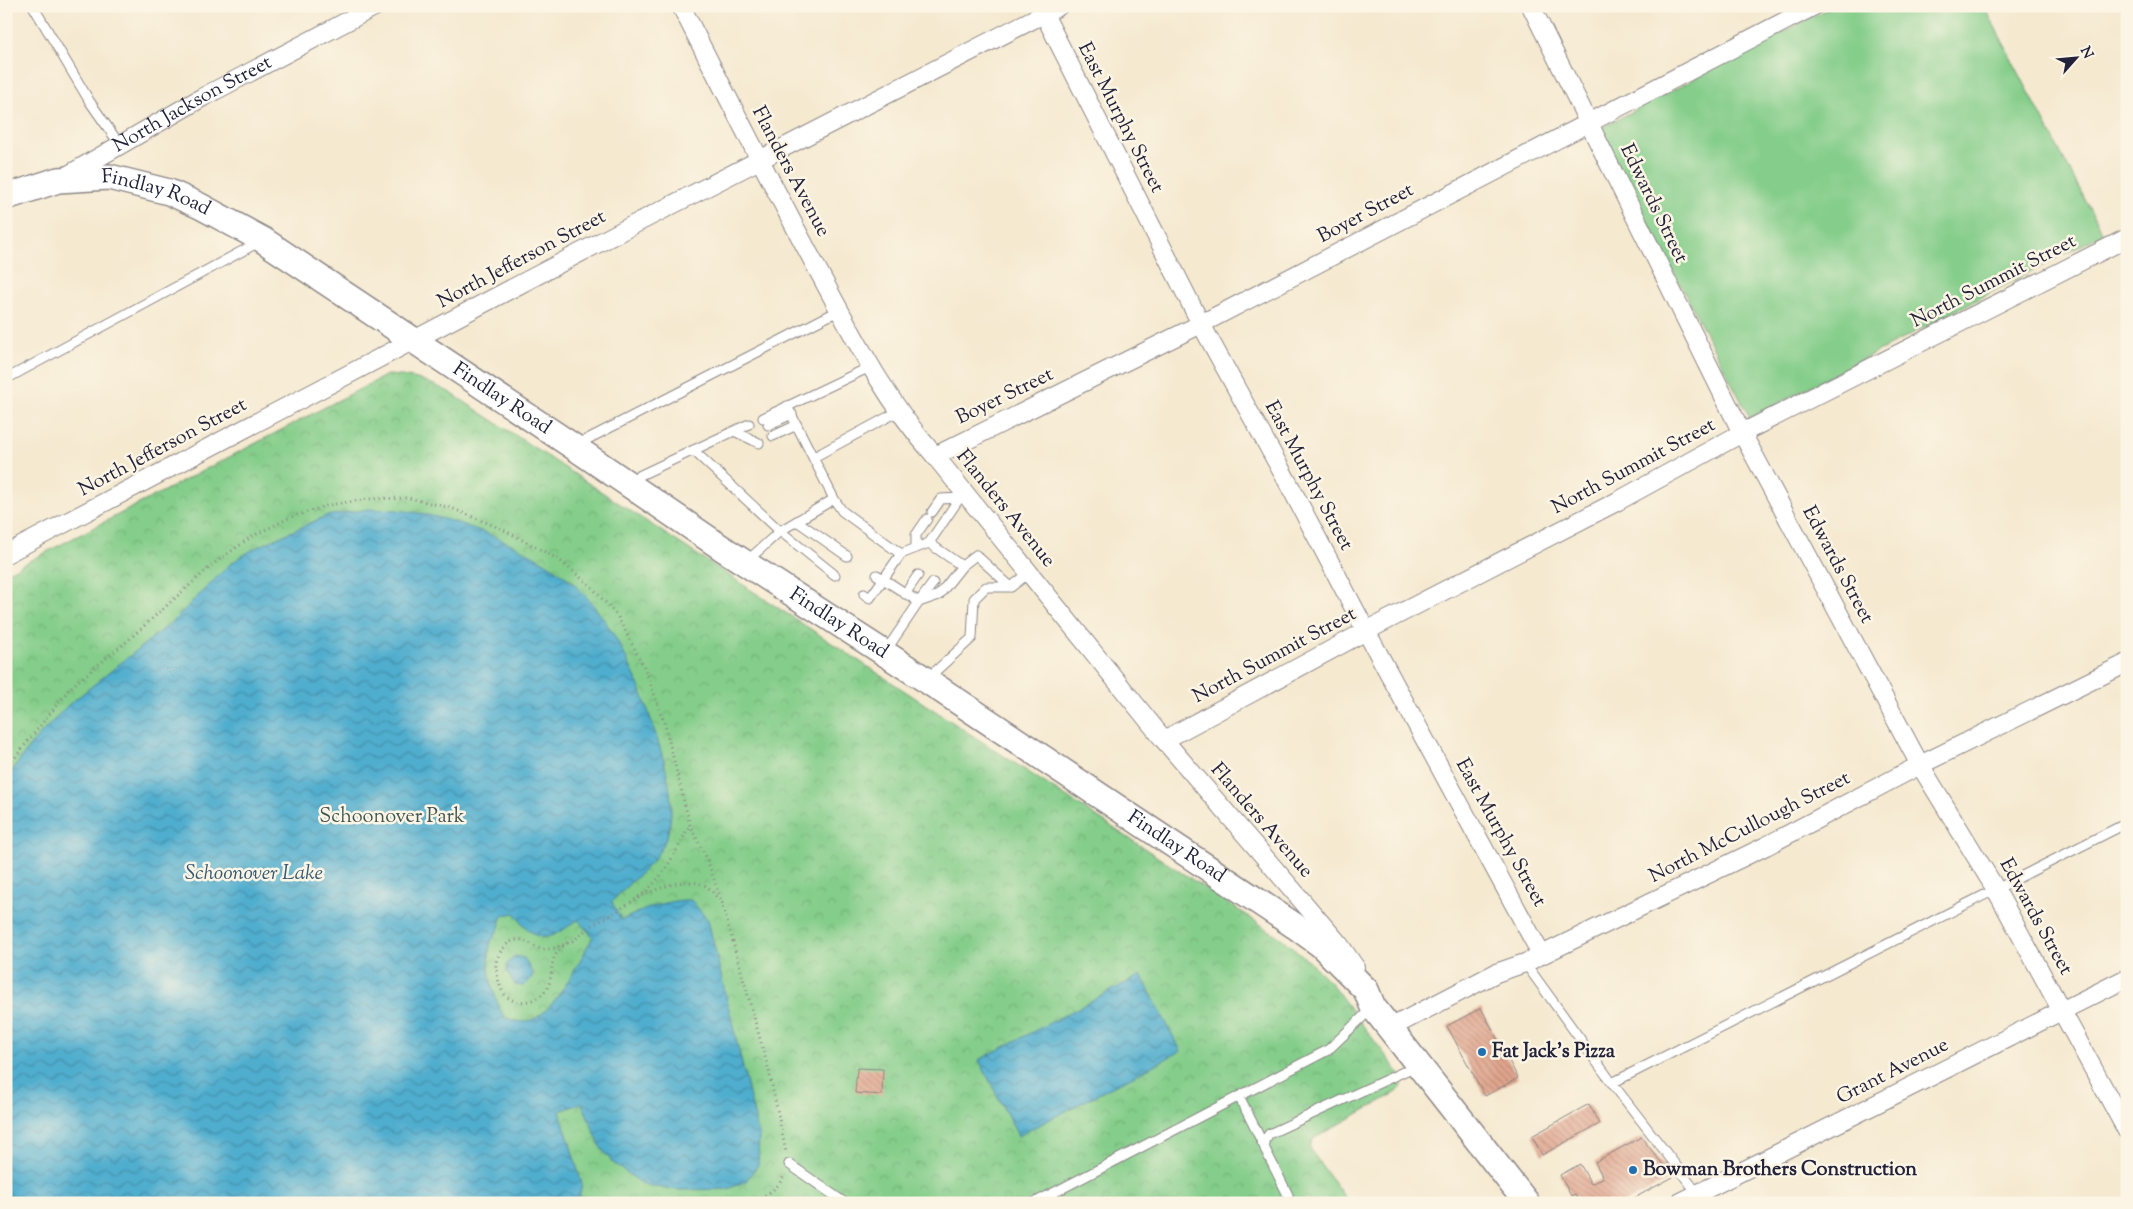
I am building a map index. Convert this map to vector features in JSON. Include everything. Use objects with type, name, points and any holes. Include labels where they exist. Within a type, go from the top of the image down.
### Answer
[{"type":"main road","name":"Findlay Road","points":[[58,180],[109,177],[169,192],[200,206],[263,240],[722,548],[884,652],[1295,926],[1320,945],[1370,998],[1418,1065],[1527,1203]]},
{"type":"main road","name":"North Jackson Street","points":[[6,197],[58,180]]},
{"type":"street","name":"North Jackson Street","points":[[58,180],[203,96],[376,6]]},
{"type":"street","name":"Flanders Avenue","points":[[681,6],[760,161],[840,310],[899,411],[935,456],[962,495],[1029,573],[1164,740],[1339,944],[1354,967],[1370,998]]},
{"type":"street","name":"Edwards Street","points":[[1531,6],[1742,433],[1920,765],[1996,888],[2127,1131]]},
{"type":"street","name":"Boyer Street","points":[[935,456],[1201,324],[1589,121],[1814,6]]},
{"type":"street","name":"North Jefferson Street","points":[[6,554],[1048,9]]},
{"type":"street","name":"East Murphy Street","points":[[1048,9],[1201,324],[1542,954]]},
{"type":"street","name":"North Summit Street","points":[[1164,740],[1366,631],[1618,501],[1742,433],[2127,238]]},
{"type":"street","name":"North McCullough Street","points":[[1390,1028],[1496,973],[1525,963],[1766,846],[1920,765],[2127,663]]},
{"type":"street","name":"Grant Avenue","points":[[1679,1203],[2127,978]]},
{"type":"lane","points":[[33,6],[90,102],[120,144]]},
{"type":"lane","points":[[6,379],[263,240]]},
{"type":"lane","points":[[574,447],[840,310]]},
{"type":"lane","points":[[766,422],[872,366]]},
{"type":"lane","points":[[790,410],[834,499],[842,510],[902,554]]},
{"type":"lane","points":[[814,457],[899,411]]},
{"type":"lane","points":[[773,436],[797,425]]},
{"type":"lane","points":[[626,482],[734,431],[750,431]]},
{"type":"lane","points":[[734,431],[750,431]]},
{"type":"lane","points":[[750,431],[759,443]]},
{"type":"lane","points":[[693,450],[780,531],[835,575]]},
{"type":"lane","points":[[916,548],[916,535],[941,499],[962,495]]},
{"type":"lane","points":[[932,549],[962,495]]},
{"type":"lane","points":[[746,562],[780,531],[834,499]]},
{"type":"lane","points":[[797,521],[847,556]]},
{"type":"lane","points":[[864,594],[870,598],[880,577],[902,554],[916,548],[932,549],[962,566]]},
{"type":"lane","points":[[918,602],[939,595],[962,566],[976,555],[1011,587]]},
{"type":"lane","points":[[944,567],[950,558]]},
{"type":"lane","points":[[926,680],[972,638],[974,599],[986,587],[1011,587],[1029,573]]},
{"type":"lane","points":[[905,594],[918,575]]},
{"type":"lane","points":[[880,577],[918,602]]},
{"type":"lane","points":[[884,652],[933,583]]},
{"type":"lane","points":[[1612,1083],[2127,823]]},
{"type":"lane","points":[[1525,963],[1612,1083],[1698,1194]]},
{"type":"lane","points":[[1034,1203],[1328,1050],[1370,998]]},
{"type":"lane","points":[[1266,1149],[1264,1140],[1269,1134],[1418,1065]]},
{"type":"lane","points":[[1239,1096],[1288,1195],[1289,1203]]},
{"type":"lane","points":[[788,1164],[845,1203]]},
{"type":"path","points":[[6,769],[71,687],[125,643],[212,565],[251,537],[290,517],[329,505],[368,499],[409,498],[451,508],[502,529],[558,559],[591,586],[618,617],[645,669],[665,725],[690,825],[706,859],[722,903],[770,1071],[788,1164],[781,1182],[770,1192],[752,1203]]},
{"type":"path","points":[[635,899],[661,876],[690,825]]},
{"type":"path","points":[[567,943],[553,957],[546,990],[533,1000],[518,1002],[506,996],[498,982],[496,966],[498,954],[510,941],[519,939],[542,949],[573,941],[586,929],[635,899],[658,888],[687,881],[706,887],[722,903]]},
{"type":"green space","points":[[1833,6],[1984,6],[2103,234],[1750,418],[1599,129]]},
{"type":"green space","name":"Schoonover Park","points":[[387,375],[420,380],[451,393],[1281,938],[1309,961],[1330,982],[1402,1077],[1402,1086],[1397,1092],[1313,1139],[1310,1147],[1312,1152],[1349,1203],[6,1203],[6,573]]},
{"type":"water","name":"Schoonover Lake","points":[[368,509],[401,510],[451,521],[475,529],[500,539],[547,563],[582,592],[606,623],[626,656],[648,711],[665,767],[671,806],[668,832],[659,852],[612,902],[621,920],[664,903],[691,900],[708,920],[759,1136],[758,1165],[746,1181],[728,1189],[678,1190],[641,1183],[612,1162],[601,1148],[582,1103],[560,1111],[582,1184],[578,1203],[6,1203],[6,779],[33,742],[67,706],[171,623],[230,564],[255,548],[326,516]],"holes":[[[514,913],[537,936],[544,937],[558,933],[578,920],[593,937],[557,998],[538,1017],[522,1022],[505,1018],[497,1002],[490,973],[489,954],[490,945],[499,927],[500,920],[505,915]]]},
{"type":"water","points":[[515,956],[524,958],[533,974],[524,986],[515,985],[507,971],[507,964]]},
{"type":"water","points":[[1141,975],[1181,1051],[1018,1136],[979,1060]]},
{"type":"building","name":"Fat Jack's Pizza","points":[[1481,1008],[1518,1078],[1485,1096],[1447,1026]]},
{"type":"building","points":[[857,1068],[883,1069],[882,1095],[855,1093]]},
{"type":"building","points":[[1589,1104],[1599,1124],[1542,1155],[1532,1136]]},
{"type":"building","name":"Bowman Brothers Construction","points":[[1641,1137],[1673,1177],[1625,1203],[1580,1203],[1575,1194],[1571,1196],[1560,1175],[1580,1164],[1591,1184],[1603,1178],[1595,1162]]},
{"type":"place","name":"Fat Jack's Pizza","points":[[1482,1052]]},
{"type":"place","name":"Bowman Brothers Construction","points":[[1633,1170]]}]
